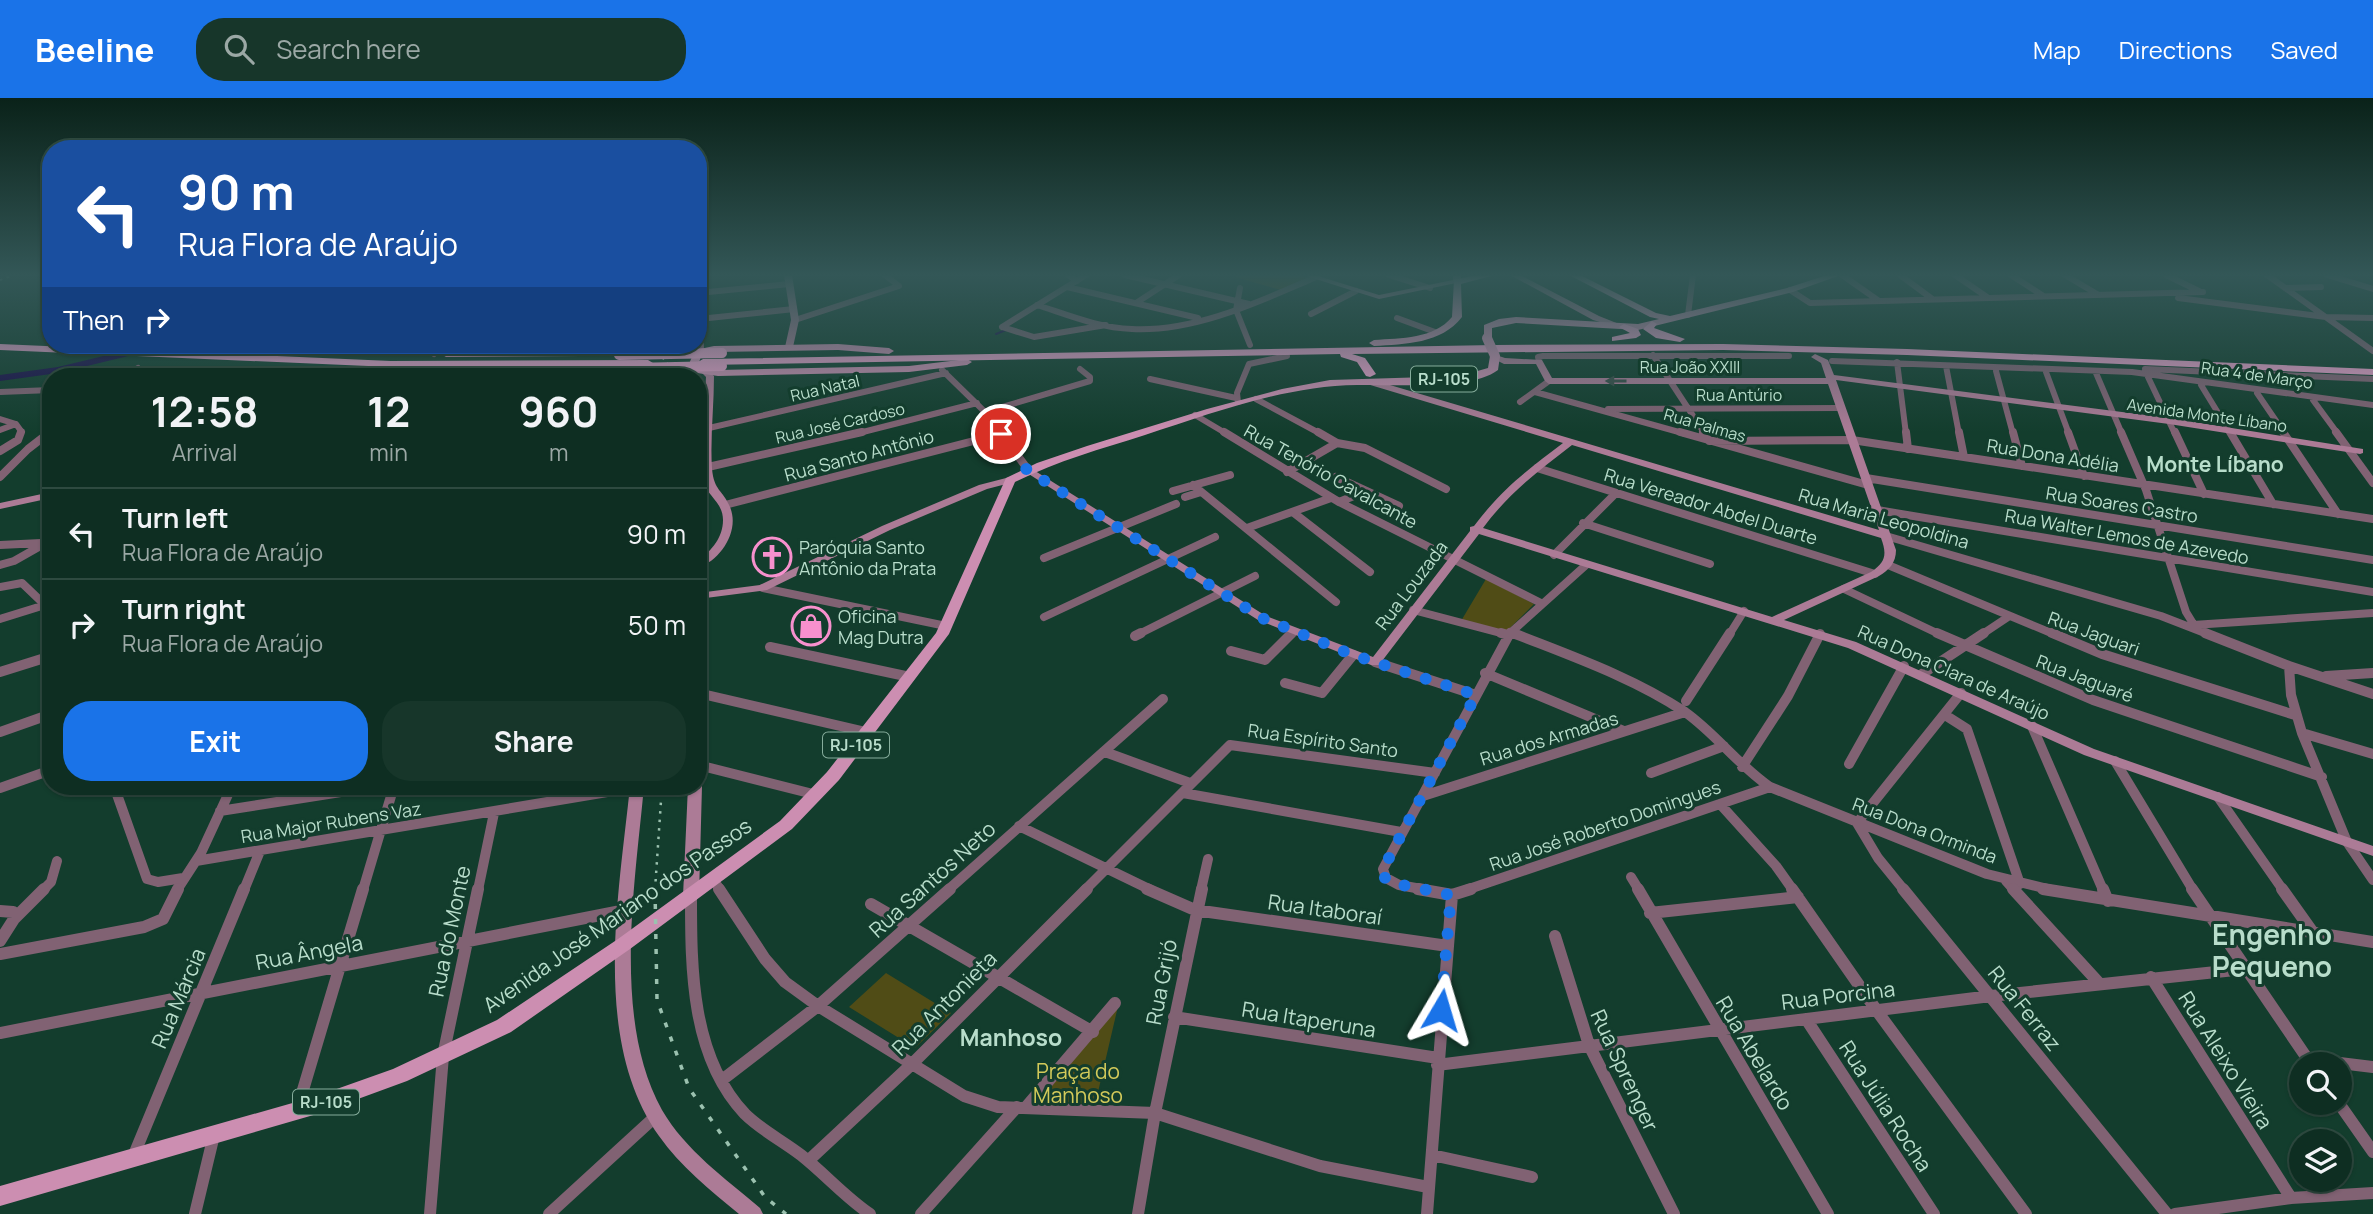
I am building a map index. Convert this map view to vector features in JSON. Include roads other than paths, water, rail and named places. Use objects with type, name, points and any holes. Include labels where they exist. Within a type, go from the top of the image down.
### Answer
[{"type":"highway","points":[[1609,340],[1636,335],[1634,331],[1624,327]]},
{"type":"highway","points":[[1649,327],[1656,335],[1686,339]]},
{"type":"highway","points":[[707,353],[1686,339],[1924,343],[2373,368]]},
{"type":"highway","points":[[0,346],[42,342]]},
{"type":"highway","points":[[630,368],[1689,343],[1982,350],[2373,368]]},
{"type":"highway","points":[[0,346],[42,347]]},
{"type":"highway","points":[[0,346],[42,352]]},
{"type":"highway","points":[[157,354],[391,364],[652,368],[1668,347],[1787,348],[2373,368]]},
{"type":"highway","points":[[708,366],[1345,355],[1755,352],[2044,358]]},
{"type":"highway","points":[[1755,352],[1825,359],[1850,354]]},
{"type":"highway","points":[[58,354],[137,364],[371,368]]},
{"type":"highway","points":[[352,354],[670,354]]},
{"type":"highway","points":[[410,356],[418,354]]},
{"type":"highway","points":[[562,354],[587,355]]},
{"type":"highway","name":"Rua Maria Leopoldina","points":[[1345,355],[1361,360],[1375,380]]},
{"type":"main road","points":[[1374,343],[1410,339],[1446,327]]},
{"type":"main road","name":"RJ-105","points":[[1010,480],[1029,471],[1238,400],[1255,399],[1312,386],[1375,380],[1474,378],[1493,370],[1496,357],[1487,338],[1487,327]]},
{"type":"main road","points":[[708,366],[789,347],[889,351]]},
{"type":"main road","points":[[708,366],[942,370],[967,362]]},
{"type":"main road","name":"Avenida José Mariano dos Passos","points":[[0,1196],[214,1136],[357,1092],[443,1056],[522,1016],[624,944],[779,830],[817,795],[910,677],[946,626],[1010,480]]},
{"type":"street","points":[[789,347],[793,327]]},
{"type":"street","points":[[1002,327],[1034,337],[1089,327]]},
{"type":"street","points":[[1129,327],[1154,327]]},
{"type":"street","points":[[1243,327],[1250,345]]},
{"type":"street","points":[[1422,327],[1435,332]]},
{"type":"street","points":[[2340,327],[2373,351]]},
{"type":"street","points":[[706,354],[709,484],[725,505],[728,515],[721,545],[707,560]]},
{"type":"street","points":[[1653,355],[1709,441],[1853,443]]},
{"type":"street","points":[[1150,379],[1238,400],[1249,363],[1287,356]]},
{"type":"street","points":[[1520,402],[1549,381],[1539,362],[1538,358],[1542,356],[1788,356]]},
{"type":"street","points":[[1496,357],[1504,361],[1539,362]]},
{"type":"street","points":[[1775,620],[1875,574],[1888,565],[1891,550],[1825,359],[2136,372],[2151,368],[2373,379]]},
{"type":"street","points":[[1897,362],[1908,449]]},
{"type":"street","points":[[134,368],[137,364]]},
{"type":"street","points":[[1946,366],[1964,457]]},
{"type":"street","points":[[985,412],[1085,383],[1091,378],[1080,369]]},
{"type":"street","points":[[942,370],[985,412],[1029,471],[1262,618],[1353,655],[1476,695]]},
{"type":"street","name":"Rua Natal","points":[[709,428],[817,405],[942,370]]},
{"type":"street","points":[[2192,370],[2273,504]]},
{"type":"street","points":[[1996,371],[2022,466]]},
{"type":"street","points":[[2046,372],[2055,408],[2084,476]]},
{"type":"street","name":"Rua 4 de Março","points":[[2136,372],[2370,405]]},
{"type":"street","points":[[2096,373],[2145,488],[2192,625],[2373,613]]},
{"type":"street","points":[[2148,377],[2204,494]]},
{"type":"street","name":"Rua João XXIII","points":[[1549,381],[1831,379]]},
{"type":"street","name":"Avenida Monte Líbano","points":[[1831,379],[2373,453]]},
{"type":"street","name":"Rua Maria Leopoldina","points":[[1375,380],[1569,443],[2192,625],[2289,666],[2373,694]]},
{"type":"street","points":[[36,390],[42,386]]},
{"type":"street","points":[[0,391],[42,390]]},
{"type":"street","name":"Rua Palmas","points":[[1535,392],[1867,482]]},
{"type":"street","points":[[2257,393],[2338,514]]},
{"type":"street","points":[[1255,399],[1337,443],[1365,448],[1446,489]]},
{"type":"street","points":[[2314,400],[2353,450],[2373,483]]},
{"type":"street","name":"Rua José Cardoso","points":[[708,467],[869,432],[977,403]]},
{"type":"street","points":[[2370,405],[2373,412]]},
{"type":"street","name":"Rua Antúrio","points":[[1595,409],[1840,408]]},
{"type":"street","name":"Rua Tenório Cavalcante","points":[[1195,415],[1335,500],[1452,560]]},
{"type":"street","points":[[0,419],[16,424],[21,431],[12,445]]},
{"type":"street","points":[[0,430],[16,424]]},
{"type":"street","name":"Rua Santo Antônio","points":[[725,505],[1001,434]]},
{"type":"street","points":[[0,477],[11,464],[42,438]]},
{"type":"street","points":[[1287,472],[1337,443]]},
{"type":"street","name":"Rua Louzada","points":[[1375,662],[1474,529],[1507,493],[1569,443]]},
{"type":"street","name":"Rua Dona Adélia","points":[[1853,443],[1964,457],[2145,488],[2373,519]]},
{"type":"street","name":"Rua Dona Adélia","points":[[1853,443],[2373,525]]},
{"type":"street","points":[[0,450],[12,445],[34,444]]},
{"type":"street","points":[[0,468],[11,464]]},
{"type":"street","name":"Rua Vereador Abdel Duarte","points":[[1537,468],[1875,574]]},
{"type":"street","points":[[1172,491],[1230,475]]},
{"type":"street","points":[[1336,477],[1399,506]]},
{"type":"street","points":[[763,588],[886,528],[973,491],[1010,480]]},
{"type":"street","name":"Rua Soares Castro","points":[[1867,482],[2373,560]]},
{"type":"street","points":[[1193,485],[1336,602]]},
{"type":"street","points":[[1247,528],[1366,491]]},
{"type":"street","points":[[1185,497],[1201,492]]},
{"type":"street","points":[[1554,555],[1583,523],[1616,493]]},
{"type":"street","points":[[0,506],[42,497]]},
{"type":"street","points":[[1044,558],[1176,504]]},
{"type":"street","name":"Rua Walter Lemos de Azevedo","points":[[1877,510],[2373,592]]},
{"type":"street","points":[[1294,513],[1370,572]]},
{"type":"street","points":[[1583,523],[1710,564]]},
{"type":"street","name":"Rua Dona Clara de Araújo","points":[[1474,529],[1820,634],[1904,666],[2032,726],[2115,761],[2373,851]]},
{"type":"street","points":[[1044,617],[1215,537]]},
{"type":"street","points":[[0,545],[42,542]]},
{"type":"street","points":[[0,565],[14,561],[42,545]]},
{"type":"street","points":[[1452,560],[1541,603]]},
{"type":"street","points":[[1427,1214],[1427,1186],[1432,1155],[1451,895],[1399,885],[1385,878],[1383,869],[1476,695],[1485,673],[1509,634],[1586,565]]},
{"type":"street","name":"Rua Jaguari","points":[[1888,565],[2008,617],[2131,664],[2295,715]]},
{"type":"street","points":[[1135,636],[1255,576]]},
{"type":"street","points":[[0,587],[22,583],[42,602]]},
{"type":"street","points":[[707,595],[763,588],[946,626]]},
{"type":"street","name":"Rua Jaguaré","points":[[1844,589],[1964,646],[2093,700],[2322,777]]},
{"type":"street","points":[[0,619],[42,606]]},
{"type":"street","name":"Rua Dona Orminda","points":[[1413,610],[1509,634],[1685,707],[1742,767],[1770,787],[2006,881],[2210,919],[2373,942]]},
{"type":"street","points":[[1685,707],[1744,611]]},
{"type":"street","points":[[1922,674],[2008,617]]},
{"type":"street","points":[[1231,651],[1265,660],[1293,632]]},
{"type":"street","points":[[1742,767],[1788,696],[1820,634]]},
{"type":"street","points":[[770,647],[910,677]]},
{"type":"street","points":[[1285,683],[1322,693],[1353,655]]},
{"type":"street","points":[[0,672],[42,659]]},
{"type":"street","points":[[1849,764],[1904,666]]},
{"type":"street","points":[[2289,666],[2295,715],[2302,733],[2347,842],[2373,880]]},
{"type":"street","points":[[1485,673],[1624,731]]},
{"type":"street","points":[[2321,677],[2373,673]]},
{"type":"street","points":[[1857,823],[1961,693]]},
{"type":"street","points":[[707,697],[866,732]]},
{"type":"street","name":"Rua Santos Neto","points":[[722,1080],[818,1006],[1163,699]]},
{"type":"street","name":"Rua dos Armadas","points":[[1423,796],[1624,731],[1685,707]]},
{"type":"street","points":[[1945,715],[1967,729],[2021,884]]},
{"type":"street","points":[[0,732],[42,717]]},
{"type":"street","points":[[2032,726],[2108,901]]},
{"type":"street","points":[[2302,733],[2373,754]]},
{"type":"street","name":"Rua Espírito Santo","points":[[1187,788],[1228,746],[1238,744],[1435,773]]},
{"type":"street","points":[[1651,773],[1724,747]]},
{"type":"street","points":[[1105,752],[1187,788],[1401,832]]},
{"type":"street","points":[[2115,761],[2210,919],[2303,1052]]},
{"type":"street","points":[[707,767],[817,795]]},
{"type":"street","points":[[0,788],[42,773]]},
{"type":"street","name":"Rua José Roberto Domingues","points":[[1451,895],[1770,787]]},
{"type":"street","name":"Rua Antonieta","points":[[808,1161],[913,1063],[1187,788]]},
{"type":"street","points":[[117,795],[147,879],[158,882],[183,878]]},
{"type":"street","points":[[0,954],[144,927],[163,919],[183,878],[196,862],[228,795]]},
{"type":"street","points":[[220,811],[322,795]]},
{"type":"street","points":[[296,1111],[391,795]]},
{"type":"street","name":"Rua Major Rubens Vaz","points":[[196,862],[589,795]]},
{"type":"street","points":[[636,795],[624,944],[630,1041],[639,1077],[656,1116],[745,1212]]},
{"type":"street","points":[[695,795],[691,896],[692,984],[703,1033],[722,1080],[744,1112],[808,1161],[844,1197],[870,1214]]},
{"type":"street","points":[[2218,797],[2314,934]]},
{"type":"street","points":[[1720,804],[1765,851],[2026,1214]]},
{"type":"street","name":"Rua do Monte","points":[[430,1214],[443,1056],[494,813]]},
{"type":"street","name":"Rua Ferraz","points":[[1857,823],[1878,858],[2167,1214]]},
{"type":"street","name":"Rua Itaboraí","points":[[1019,827],[1195,910],[1448,946]]},
{"type":"street","name":"Rua Márcia","points":[[132,1159],[260,851]]},
{"type":"street","name":"Rua Grijó","points":[[1138,1214],[1195,910],[1208,859]]},
{"type":"street","points":[[0,941],[15,919],[51,882],[57,861]]},
{"type":"street","name":"Rua Abelardo","points":[[1630,877],[1828,1214]]},
{"type":"street","points":[[713,879],[774,970],[792,988],[964,1096],[987,1105],[1155,1113],[1320,1166],[1427,1186]]},
{"type":"street","points":[[2006,881],[2099,983]]},
{"type":"street","points":[[1650,912],[1798,897]]},
{"type":"street","points":[[871,904],[1093,1032]]},
{"type":"street","name":"Rua Ângela","points":[[0,1033],[626,909]]},
{"type":"street","points":[[0,911],[13,912],[15,919]]},
{"type":"street","name":"Rua Sprenger","points":[[1555,936],[1589,1045],[1674,1214]]},
{"type":"street","name":"Rua Porcina","points":[[1438,1062],[2151,977],[2244,969]]},
{"type":"street","name":"Rua Aleixo Vieira","points":[[2151,977],[2291,1198]]},
{"type":"street","points":[[921,1214],[1093,1032],[1115,1003]]},
{"type":"street","name":"Rua Itaperuna","points":[[1174,1017],[1438,1062]]},
{"type":"street","name":"Rua Júlia Rocha","points":[[1806,1019],[1934,1214]]},
{"type":"street","points":[[2352,1065],[2373,1067]]},
{"type":"street","points":[[2347,1115],[2373,1152]]},
{"type":"street","points":[[549,1214],[656,1116]]},
{"type":"street","points":[[195,1214],[214,1136]]},
{"type":"street","points":[[1432,1155],[1532,1177]]},
{"type":"street","points":[[2175,1214],[2291,1198],[2373,1193]]},
{"type":"waterway","points":[[996,334],[1006,330]]},
{"type":"waterway","points":[[66,368],[124,354]]},
{"type":"waterway","points":[[0,378],[42,372]]},
{"type":"railway","points":[[659,354],[671,368]]},
{"type":"railway","points":[[655,890],[661,795]]},
{"type":"railway","points":[[655,890],[657,1000],[689,1088],[765,1197],[786,1214]]},
{"type":"place","name":"Paróquia Santo Antônio da Prata","points":[[772,557]]},
{"type":"place","name":"Oficina Mag Dutra","points":[[811,626]]},
{"type":"district","name":"Monte Líbano","points":[[2215,464]]},
{"type":"district","name":"Engenho Pequeno","points":[[2272,950]]},
{"type":"district","name":"Manhoso","points":[[1011,1037]]},
{"type":"park label","name":"Praça do Manhoso","points":[[1078,1083]]}]
